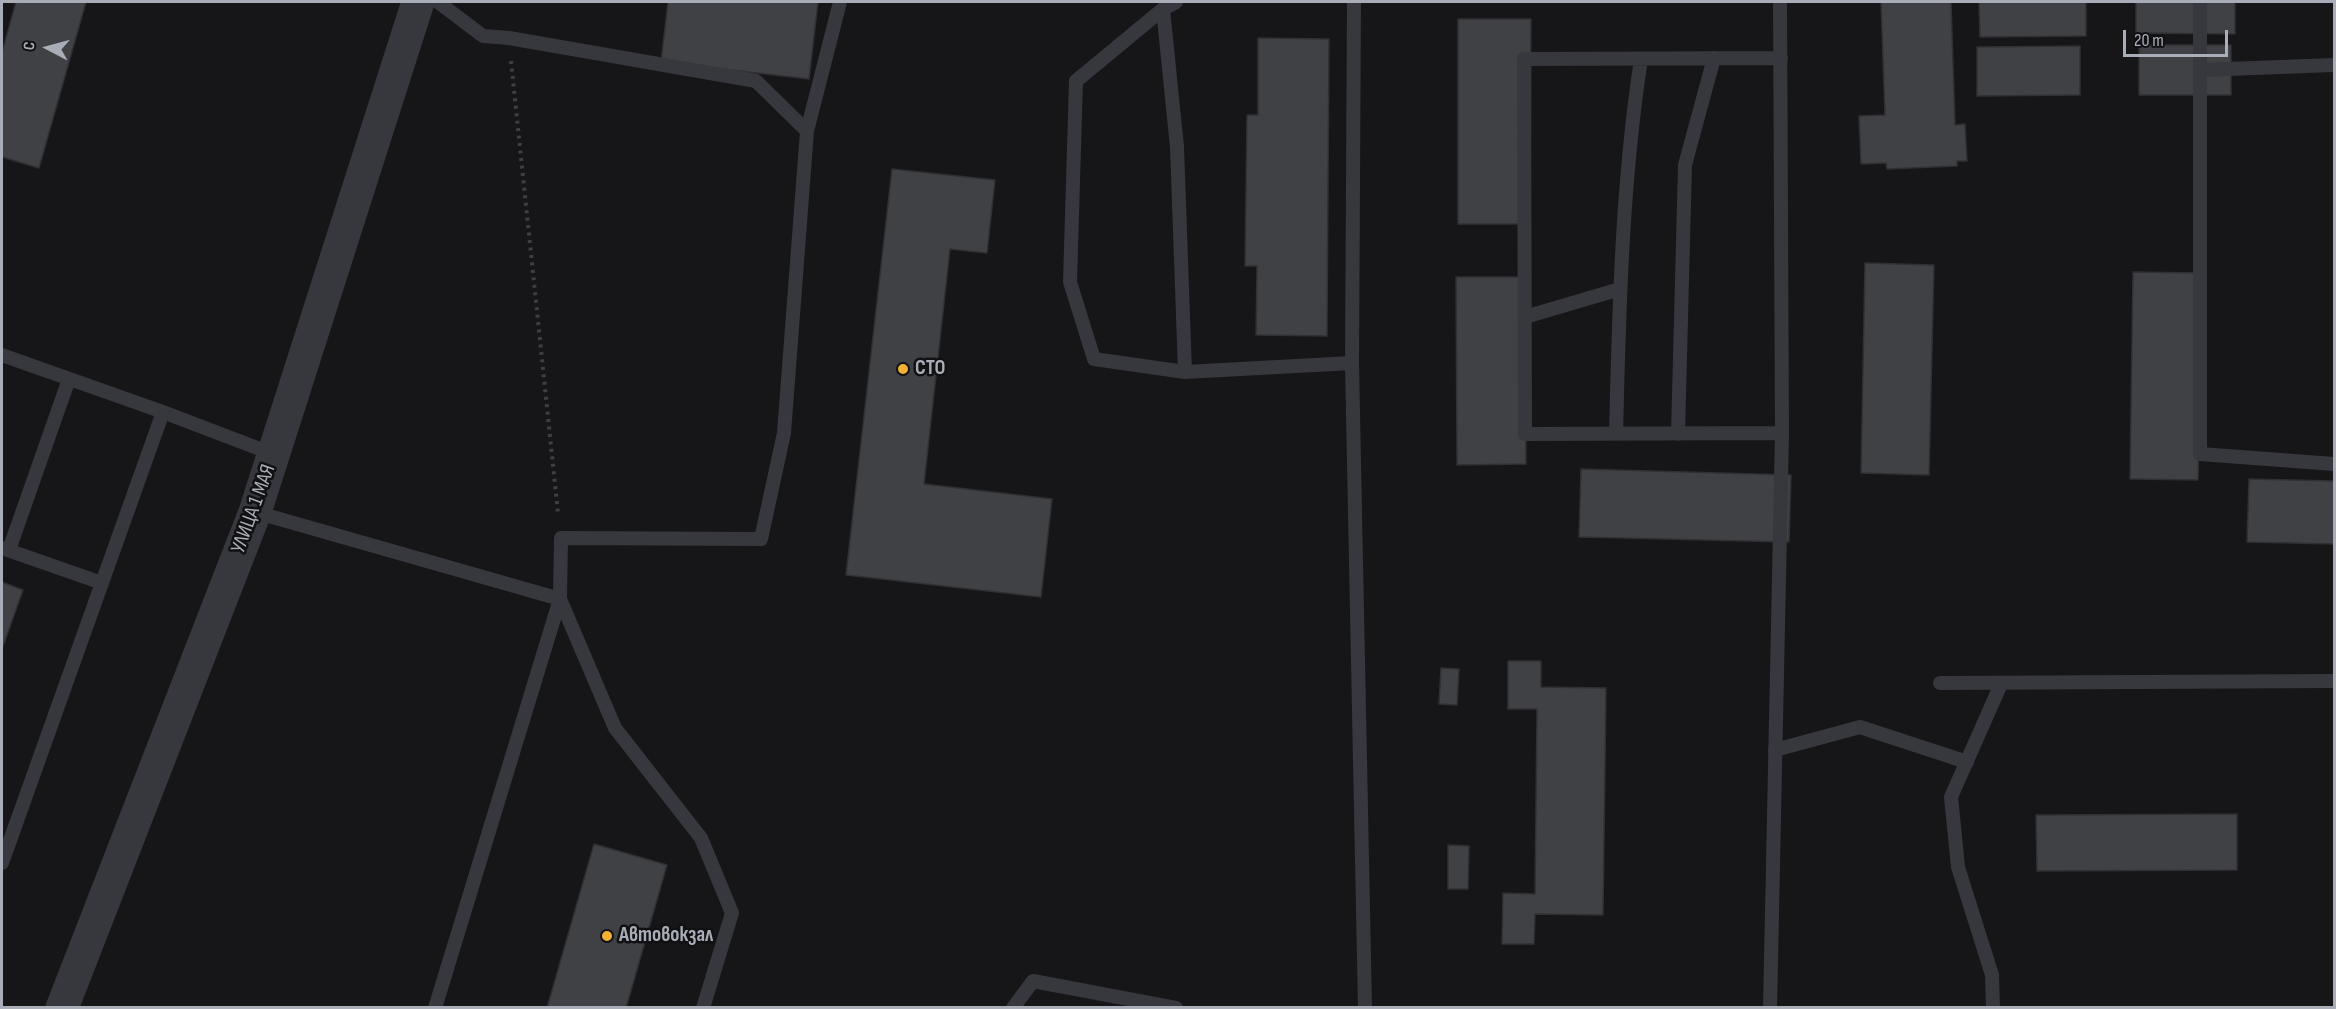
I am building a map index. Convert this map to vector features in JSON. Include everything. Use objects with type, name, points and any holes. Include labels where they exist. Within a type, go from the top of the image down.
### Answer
[{"type":"street","name":"УЛИЦА 1 МАЯ","points":[[62,1008],[255,512],[418,2]]},
{"type":"lane","points":[[438,2],[483,36],[508,38],[756,81],[807,131]]},
{"type":"lane","points":[[435,1008],[560,599],[561,538],[761,538],[784,433],[807,131],[840,2]]},
{"type":"lane","points":[[1176,2],[1163,9],[1076,81],[1070,282],[1094,359],[1185,372],[1352,363]]},
{"type":"lane","points":[[1354,2],[1352,363],[1365,1008]]},
{"type":"lane","points":[[1770,1008],[1782,434],[1780,2]]},
{"type":"lane","points":[[2200,2],[2200,454],[2334,464]]},
{"type":"lane","points":[[1163,9],[1177,147],[1185,372]]},
{"type":"lane","points":[[1678,434],[1685,165],[1714,58]]},
{"type":"lane","points":[[1781,58],[1524,59],[1525,434],[1782,434]]},
{"type":"lane","points":[[1616,434],[1620,290],[1633,110],[1641,59]]},
{"type":"lane","points":[[2200,70],[2334,65]]},
{"type":"lane","points":[[1525,317],[1620,290]]},
{"type":"lane","points":[[2,355],[273,454]]},
{"type":"lane","points":[[69,379],[5,549],[102,583]]},
{"type":"lane","points":[[2,863],[163,412]]},
{"type":"lane","points":[[255,512],[560,599]]},
{"type":"lane","points":[[560,599],[615,728],[701,838],[732,913],[703,1008]]},
{"type":"lane","points":[[1940,683],[2334,681]]},
{"type":"lane","points":[[1993,1008],[1992,975],[1958,867],[1951,797],[2001,684]]},
{"type":"lane","points":[[1775,750],[1860,727],[1967,762]]},
{"type":"lane","points":[[1013,1008],[1033,981],[1176,1008]]},
{"type":"path","points":[[508,38],[561,538]]},
{"type":"building","points":[[16,2],[86,2],[39,168],[2,157],[2,52]]},
{"type":"building","points":[[668,2],[818,2],[809,79],[661,62]]},
{"type":"building","points":[[1881,2],[1951,2],[1955,125],[1965,124],[1967,161],[1957,161],[1957,166],[1887,169],[1886,163],[1861,164],[1859,116],[1885,115]]},
{"type":"building","points":[[1979,2],[2086,2],[2086,36],[1980,37]]},
{"type":"building","points":[[2136,2],[2235,2],[2235,34],[2136,33]]},
{"type":"building","points":[[1458,19],[1531,19],[1530,224],[1458,224]]},
{"type":"building","points":[[1258,38],[1329,39],[1327,336],[1256,335],[1257,266],[1245,266],[1247,115],[1258,115]]},
{"type":"building","points":[[2139,45],[2231,45],[2231,95],[2139,95]]},
{"type":"building","points":[[2080,46],[2080,95],[1977,96],[1977,47]]},
{"type":"building","name":"СТО","points":[[892,169],[995,180],[987,253],[950,249],[924,484],[1052,499],[1041,597],[846,575]]},
{"type":"building","points":[[1865,263],[1934,265],[1929,475],[1861,473]]},
{"type":"building","points":[[2133,272],[2202,273],[2198,480],[2130,479]]},
{"type":"building","points":[[1456,277],[1525,277],[1526,464],[1457,465]]},
{"type":"building","points":[[1581,469],[1791,475],[1789,542],[1579,537]]},
{"type":"building","points":[[2249,479],[2334,481],[2334,544],[2247,542]]},
{"type":"building","points":[[2,582],[23,590],[2,649]]},
{"type":"building","points":[[1508,661],[1541,661],[1541,687],[1606,688],[1603,915],[1535,914],[1534,944],[1502,944],[1503,893],[1535,894],[1537,709],[1508,709]]},
{"type":"building","points":[[1441,668],[1459,669],[1457,705],[1439,704]]},
{"type":"building","points":[[2237,814],[2237,870],[2037,871],[2036,815]]},
{"type":"building","name":"Автовокзал","points":[[594,844],[667,865],[626,1008],[547,1008]]},
{"type":"building","points":[[1448,845],[1469,846],[1468,889],[1448,889]]},
{"type":"place","name":"СТО","points":[[903,369]]},
{"type":"place","name":"Автовокзал","points":[[607,936]]}]
